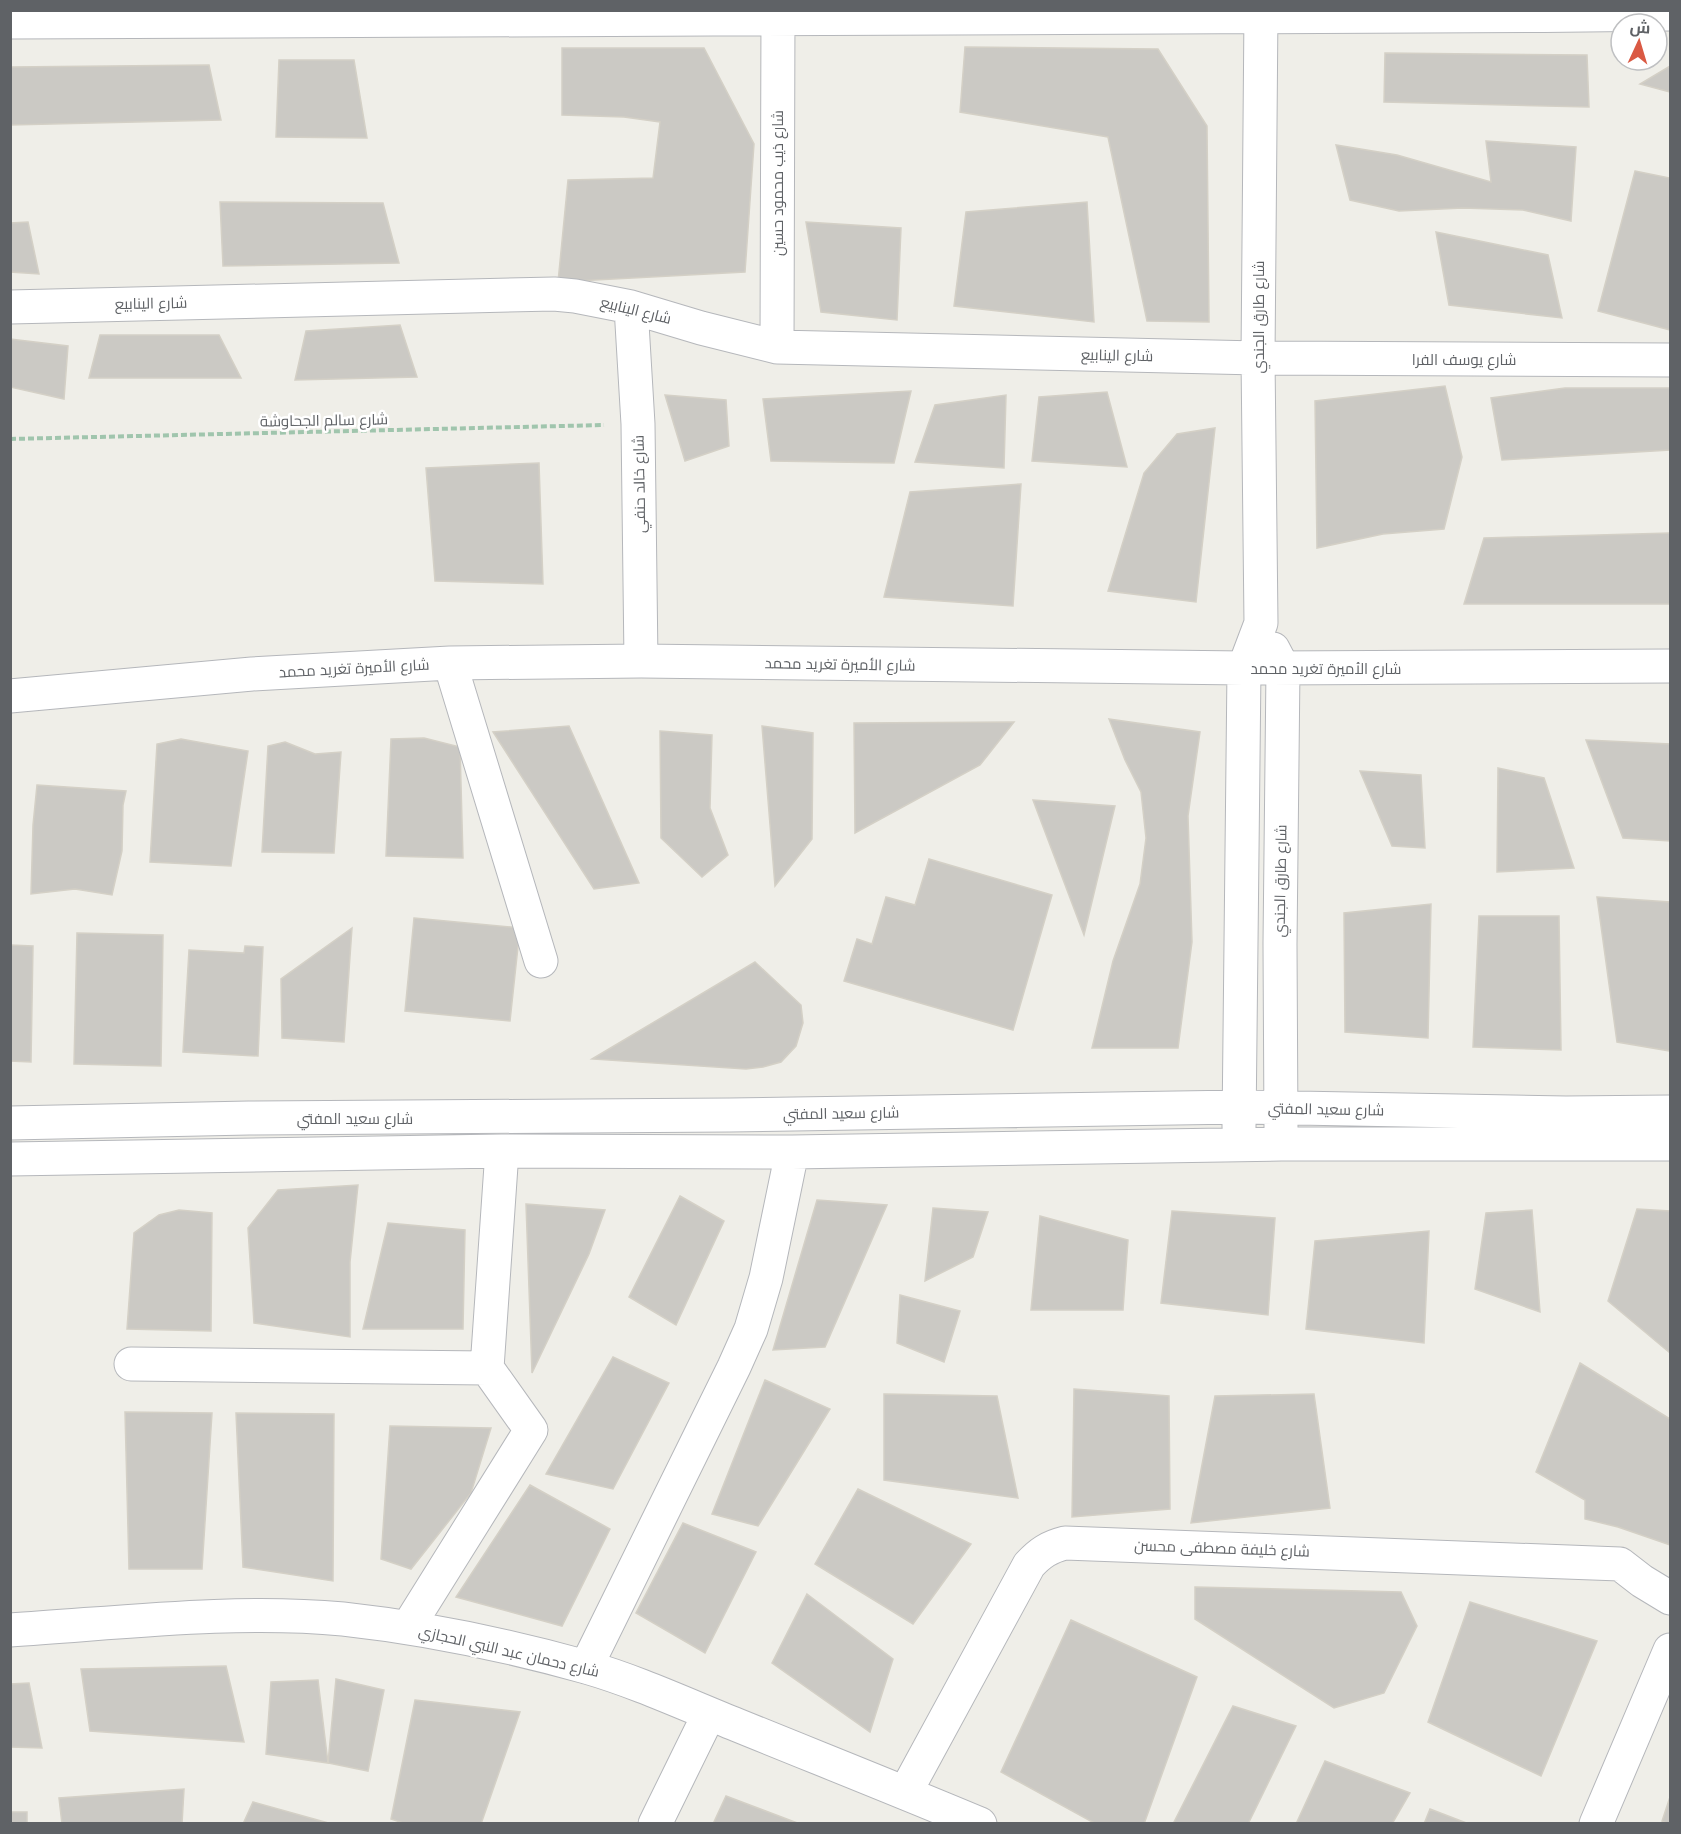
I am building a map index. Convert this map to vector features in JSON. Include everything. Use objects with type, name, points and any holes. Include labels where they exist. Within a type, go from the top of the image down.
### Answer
[{"type":"street","points":[[10,22],[778,15],[1671,14]]},
{"type":"street","name":"شارع ذيب محمود حسين","points":[[777,347],[778,15]]},
{"type":"street","name":"شارع طارق الجندي","points":[[1239,1145],[1244,668],[1261,623],[1257,358],[1276,15]]},
{"type":"street","name":"شارع الينابيع","points":[[10,307],[554,294],[631,307],[777,347],[1257,358]]},
{"type":"street","name":"شارع خالد حنفي","points":[[631,307],[638,424],[641,661]]},
{"type":"street","name":"شارع يوسف الفرا","points":[[1257,358],[1671,360]]},
{"type":"street","name":"شارع طارق الجندي","points":[[1261,623],[1282,668],[1281,1144]]},
{"type":"street","name":"شارع الأميرة تغريد محمد","points":[[10,696],[252,674],[450,663],[641,661],[1244,668],[1671,666]]},
{"type":"street","points":[[450,663],[541,962]]},
{"type":"street","points":[[1241,943],[1280,944]]},
{"type":"street","name":"شارع سعيد المفتي","points":[[10,1123],[249,1118],[730,1115],[1240,1107],[1566,1113],[1671,1112]]},
{"type":"street","points":[[10,1159],[502,1151],[792,1152],[1281,1144],[1671,1144]]},
{"type":"street","points":[[408,1627],[531,1430],[487,1368],[502,1151]]},
{"type":"street","points":[[586,1667],[751,1329],[769,1268],[792,1152]]},
{"type":"street","points":[[131,1364],[487,1368]]},
{"type":"street","name":"شارع خليفة مصطفى محسن","points":[[905,1793],[1029,1565],[1039,1553],[1065,1543],[1620,1564],[1642,1581],[1671,1598]]},
{"type":"street","name":"شارع دحمان عبد النبي الحجازي","points":[[10,1630],[214,1617],[276,1616],[341,1619],[408,1627],[488,1643],[586,1667],[650,1689],[980,1824]]},
{"type":"street","points":[[1596,1824],[1671,1650]]},
{"type":"street","points":[[655,1824],[709,1714]]},
{"type":"path","name":"شارع سالم الجحاوشة","points":[[10,440],[638,424]]},
{"type":"building","points":[[965,47],[1158,49],[1207,126],[1209,322],[1147,321],[1108,137],[960,112]]},
{"type":"building","points":[[562,48],[704,48],[754,144],[745,272],[558,282],[568,180],[653,178],[660,122],[624,117],[562,115]]},
{"type":"building","points":[[1385,53],[1587,55],[1589,107],[1384,102]]},
{"type":"building","points":[[279,60],[354,60],[367,138],[276,137]]},
{"type":"building","points":[[209,65],[221,120],[10,125],[10,67]]},
{"type":"building","points":[[1669,67],[1670,92],[1640,84],[1660,72],[1669,72]]},
{"type":"building","points":[[1486,141],[1576,147],[1571,221],[1523,210],[1463,208],[1399,211],[1350,200],[1336,145],[1397,155],[1491,182]]},
{"type":"building","points":[[1635,171],[1670,178],[1670,330],[1598,311]]},
{"type":"building","points":[[220,202],[383,203],[399,263],[223,266]]},
{"type":"building","points":[[1087,202],[1094,322],[954,306],[966,212]]},
{"type":"building","points":[[28,222],[39,274],[10,272],[10,223]]},
{"type":"building","points":[[806,222],[901,228],[897,320],[821,312]]},
{"type":"building","points":[[1436,232],[1548,255],[1562,318],[1449,305]]},
{"type":"building","points":[[400,325],[417,377],[295,380],[306,331]]},
{"type":"building","points":[[100,335],[219,335],[241,378],[89,378]]},
{"type":"building","points":[[10,339],[68,346],[64,399],[10,387]]},
{"type":"building","points":[[1445,386],[1462,457],[1444,529],[1383,534],[1317,548],[1315,401]]},
{"type":"building","points":[[1565,388],[1670,388],[1670,450],[1502,460],[1491,398]]},
{"type":"building","points":[[911,391],[894,463],[771,461],[763,399]]},
{"type":"building","points":[[1107,392],[1127,467],[1032,461],[1039,397]]},
{"type":"building","points":[[665,395],[726,400],[729,446],[685,461]]},
{"type":"building","points":[[1006,395],[1004,468],[915,462],[935,405]]},
{"type":"building","points":[[1215,428],[1196,602],[1108,591],[1144,473],[1177,434]]},
{"type":"building","points":[[539,463],[543,584],[435,581],[426,468]]},
{"type":"building","points":[[1021,484],[1013,606],[884,597],[910,492]]},
{"type":"building","points":[[1670,533],[1670,604],[1464,604],[1484,538]]},
{"type":"building","points":[[1109,719],[1200,732],[1188,816],[1192,942],[1178,1048],[1092,1048],[1113,961],[1140,884],[1146,838],[1141,792],[1125,760]]},
{"type":"building","points":[[1014,722],[980,765],[855,833],[854,723]]},
{"type":"building","points":[[569,726],[639,883],[594,889],[493,732]]},
{"type":"building","points":[[762,726],[813,733],[812,839],[775,886]]},
{"type":"building","points":[[660,731],[712,735],[710,808],[728,855],[702,877],[661,838]]},
{"type":"building","points":[[424,738],[460,747],[463,858],[386,856],[391,739]]},
{"type":"building","points":[[181,739],[248,751],[231,866],[150,862],[157,744]]},
{"type":"building","points":[[1586,740],[1670,744],[1670,841],[1623,838]]},
{"type":"building","points":[[285,742],[315,754],[341,752],[334,853],[262,852],[268,746]]},
{"type":"building","points":[[1498,768],[1544,778],[1574,868],[1497,872]]},
{"type":"building","points":[[1360,771],[1421,775],[1425,848],[1392,846]]},
{"type":"building","points":[[37,785],[126,791],[123,805],[122,851],[112,895],[75,889],[31,894]]},
{"type":"building","points":[[1033,800],[1115,806],[1084,935]]},
{"type":"building","points":[[929,859],[1052,895],[1013,1030],[844,981],[857,939],[872,944],[886,897],[915,905]]},
{"type":"building","points":[[1597,897],[1670,902],[1670,1051],[1617,1042]]},
{"type":"building","points":[[1431,904],[1428,1038],[1345,1032],[1344,913]]},
{"type":"building","points":[[1479,916],[1559,916],[1561,1050],[1473,1047]]},
{"type":"building","points":[[414,918],[520,928],[510,1021],[405,1011]]},
{"type":"building","points":[[352,928],[344,1042],[282,1038],[281,979]]},
{"type":"building","points":[[77,933],[163,935],[161,1066],[74,1064]]},
{"type":"building","points":[[10,945],[33,946],[31,1062],[10,1061]]},
{"type":"building","points":[[245,946],[263,947],[258,1056],[183,1052],[189,950],[244,953]]},
{"type":"building","points":[[755,962],[801,1005],[803,1023],[796,1046],[781,1062],[746,1069],[592,1059]]},
{"type":"building","points":[[358,1185],[350,1262],[350,1337],[254,1323],[248,1228],[278,1190]]},
{"type":"building","points":[[680,1196],[724,1221],[676,1325],[629,1297]]},
{"type":"building","points":[[817,1200],[887,1205],[825,1347],[773,1350]]},
{"type":"building","points":[[526,1204],[605,1210],[589,1254],[532,1373]]},
{"type":"building","points":[[933,1208],[988,1212],[973,1257],[925,1281]]},
{"type":"building","points":[[1637,1209],[1670,1211],[1670,1353],[1608,1301]]},
{"type":"building","points":[[179,1210],[212,1213],[211,1331],[127,1329],[134,1233],[159,1215]]},
{"type":"building","points":[[1532,1210],[1540,1312],[1475,1289],[1486,1213]]},
{"type":"building","points":[[1172,1211],[1275,1218],[1268,1315],[1161,1303]]},
{"type":"building","points":[[1040,1216],[1128,1240],[1123,1310],[1031,1310]]},
{"type":"building","points":[[388,1223],[465,1230],[463,1329],[363,1329]]},
{"type":"building","points":[[1429,1231],[1424,1343],[1306,1329],[1315,1241]]},
{"type":"building","points":[[900,1295],[960,1311],[944,1362],[897,1343]]},
{"type":"building","points":[[613,1357],[669,1383],[613,1489],[546,1474]]},
{"type":"building","points":[[1580,1363],[1670,1419],[1670,1545],[1618,1527],[1585,1519],[1585,1500],[1536,1472]]},
{"type":"building","points":[[765,1380],[830,1409],[758,1526],[712,1514]]},
{"type":"building","points":[[1074,1389],[1169,1396],[1170,1509],[1072,1517]]},
{"type":"building","points":[[884,1394],[997,1396],[1018,1498],[884,1480]]},
{"type":"building","points":[[1314,1394],[1330,1508],[1191,1523],[1215,1396]]},
{"type":"building","points":[[125,1412],[212,1413],[202,1569],[129,1569]]},
{"type":"building","points":[[236,1413],[334,1414],[333,1581],[243,1567]]},
{"type":"building","points":[[390,1426],[491,1428],[471,1493],[411,1569],[381,1559]]},
{"type":"building","points":[[530,1485],[610,1529],[562,1626],[456,1597]]},
{"type":"building","points":[[858,1489],[971,1544],[913,1624],[815,1564]]},
{"type":"building","points":[[683,1523],[756,1552],[705,1653],[636,1613]]},
{"type":"building","points":[[1195,1587],[1401,1592],[1417,1626],[1384,1693],[1334,1708],[1195,1619]]},
{"type":"building","points":[[807,1594],[893,1659],[870,1732],[772,1663]]},
{"type":"building","points":[[1470,1602],[1597,1641],[1541,1776],[1428,1722]]},
{"type":"building","points":[[1071,1620],[1197,1677],[1144,1824],[1096,1824],[1001,1772]]},
{"type":"building","points":[[226,1666],[244,1742],[90,1731],[81,1669]]},
{"type":"building","points":[[336,1679],[384,1690],[368,1771],[328,1763]]},
{"type":"building","points":[[318,1680],[328,1763],[266,1754],[271,1682]]},
{"type":"building","points":[[29,1683],[42,1748],[10,1747],[10,1684]]},
{"type":"building","points":[[415,1700],[520,1712],[481,1824],[406,1824],[391,1819]]},
{"type":"building","points":[[1233,1706],[1296,1726],[1248,1824],[1173,1824]]},
{"type":"building","points":[[1325,1761],[1410,1793],[1392,1824],[1296,1824]]},
{"type":"building","points":[[184,1789],[182,1824],[62,1824],[59,1798]]},
{"type":"building","points":[[726,1796],[800,1824],[713,1824]]},
{"type":"building","points":[[1670,1797],[1670,1824],[1668,1824],[1662,1821]]},
{"type":"building","points":[[253,1802],[332,1824],[243,1824]]},
{"type":"building","points":[[1430,1809],[1469,1824],[1424,1824]]},
{"type":"building","points":[[10,1812],[27,1812],[27,1824],[10,1824]]}]
